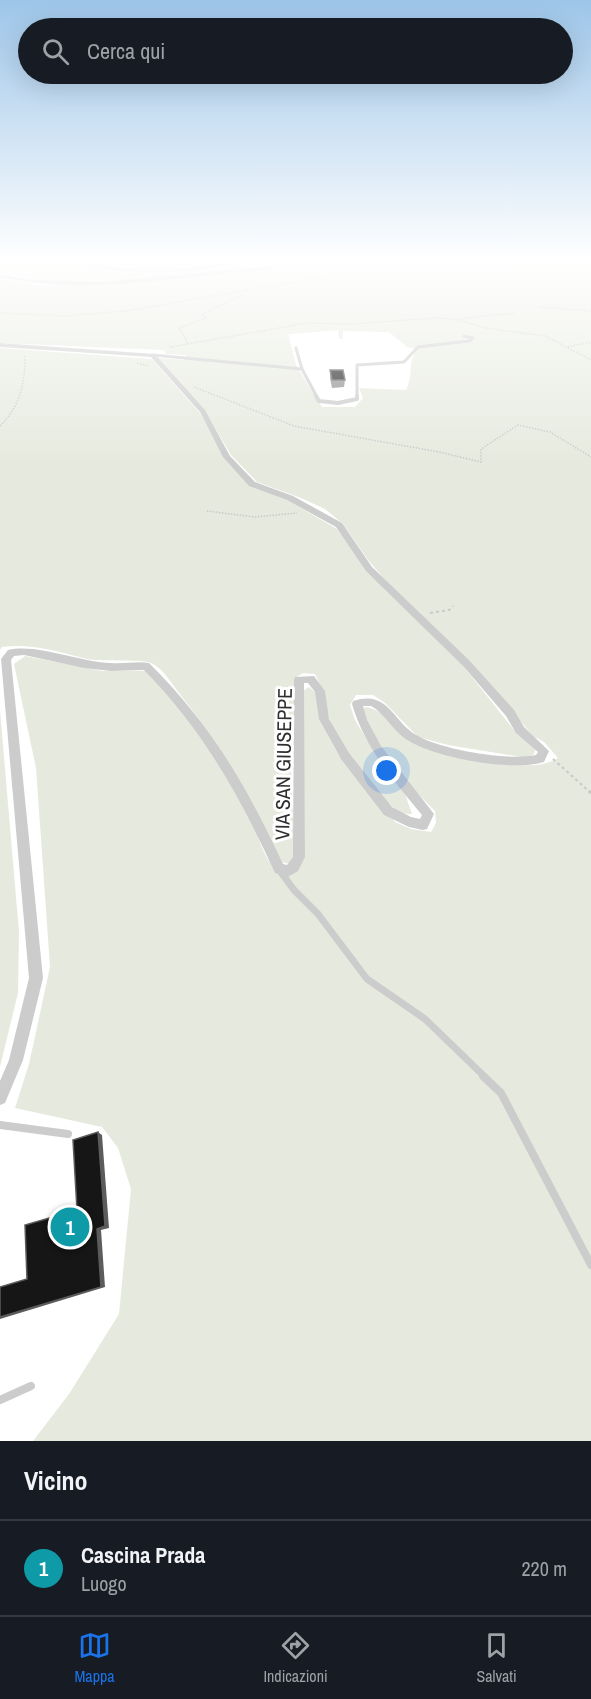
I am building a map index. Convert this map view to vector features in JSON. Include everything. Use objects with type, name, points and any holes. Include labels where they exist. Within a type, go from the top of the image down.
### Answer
[{"type":"street","points":[[0,345],[153,355],[202,411],[227,457],[252,484],[290,498],[339,525],[369,569],[467,664],[510,713],[520,730],[544,751]]},
{"type":"street","name":"VIA SAN GIUSEPPE","points":[[0,1098],[16,1060],[36,978],[6,659],[11,653],[24,651],[84,664],[111,667],[146,666],[167,686],[215,748],[254,813],[279,869],[288,871],[294,867],[299,857],[299,680],[310,679],[320,690],[324,719],[345,756],[388,811],[409,822],[423,825],[428,814],[380,755],[362,726],[357,704],[370,700],[388,712],[411,737],[438,747],[467,754],[523,762],[540,759],[544,751]]},
{"type":"lane","points":[[296,348],[302,369],[315,397],[327,404],[344,403],[357,399],[357,364],[404,362],[418,347],[469,341],[472,338],[464,336]]},
{"type":"lane","points":[[153,355],[302,369]]},
{"type":"lane","points":[[357,383],[363,383]]},
{"type":"lane","points":[[279,869],[294,890],[318,914],[367,979],[425,1018],[501,1093],[591,1265]]},
{"type":"lane","points":[[0,1125],[69,1134]]},
{"type":"lane","points":[[0,1400],[31,1386]]},
{"type":"path","points":[[181,328],[188,343],[265,328]]},
{"type":"path","points":[[487,328],[545,336],[591,360]]},
{"type":"path","points":[[568,347],[591,342]]},
{"type":"path","points":[[0,426],[19,402],[26,369],[25,354],[21,346]]},
{"type":"path","points":[[174,380],[294,426],[439,452],[460,459],[481,462],[481,449],[518,425],[550,432],[591,457]]},
{"type":"path","points":[[207,511],[266,517],[311,510]]},
{"type":"path","points":[[411,611],[426,614],[443,612],[453,606]]},
{"type":"path","points":[[544,751],[591,793]]},
{"type":"shaded area","points":[[0,328],[591,328],[591,1441],[33,1441],[69,1394],[119,1314],[131,1189],[118,1148],[102,1127],[15,1108],[29,1064],[50,967],[36,768],[14,664],[25,656],[102,671],[146,671],[191,721],[217,757],[250,816],[267,858],[278,871],[286,876],[298,869],[305,852],[303,691],[309,687],[316,693],[322,724],[338,754],[395,822],[411,829],[431,832],[436,823],[435,811],[402,778],[380,749],[362,712],[365,707],[385,716],[413,742],[437,752],[473,760],[524,765],[542,764],[558,758],[544,742],[533,736],[473,664],[392,588],[368,560],[343,524],[325,509],[257,482],[231,455],[205,411],[159,358],[184,360],[186,355],[166,354],[164,350],[0,343]],"holes":[[[338,330],[339,339],[343,339],[343,331],[389,332],[407,347],[417,349],[412,360],[406,390],[359,388],[363,398],[355,407],[322,407],[296,365],[288,334]]]},
{"type":"shaded area","points":[[0,348],[152,359],[200,413],[224,457],[250,485],[289,501],[337,529],[367,570],[464,667],[514,730],[536,748],[534,754],[527,758],[448,745],[418,737],[385,703],[373,695],[356,695],[350,705],[355,720],[375,753],[403,788],[412,814],[401,812],[377,793],[354,763],[331,723],[315,674],[303,673],[295,678],[291,768],[295,856],[291,864],[279,862],[259,817],[222,753],[170,680],[155,665],[140,661],[87,659],[34,647],[13,646],[2,647],[0,650]]},
{"type":"shaded area","points":[[0,710],[19,932],[18,993],[0,1067]]},
{"type":"building","points":[[330,370],[343,370],[345,380],[332,380]]},
{"type":"building","points":[[98,1132],[105,1226],[97,1229],[101,1287],[0,1317],[0,1287],[27,1279],[25,1225],[77,1210],[73,1140]]},
{"type":"place","name":"Cascina Prada","points":[[70,1227]]}]
